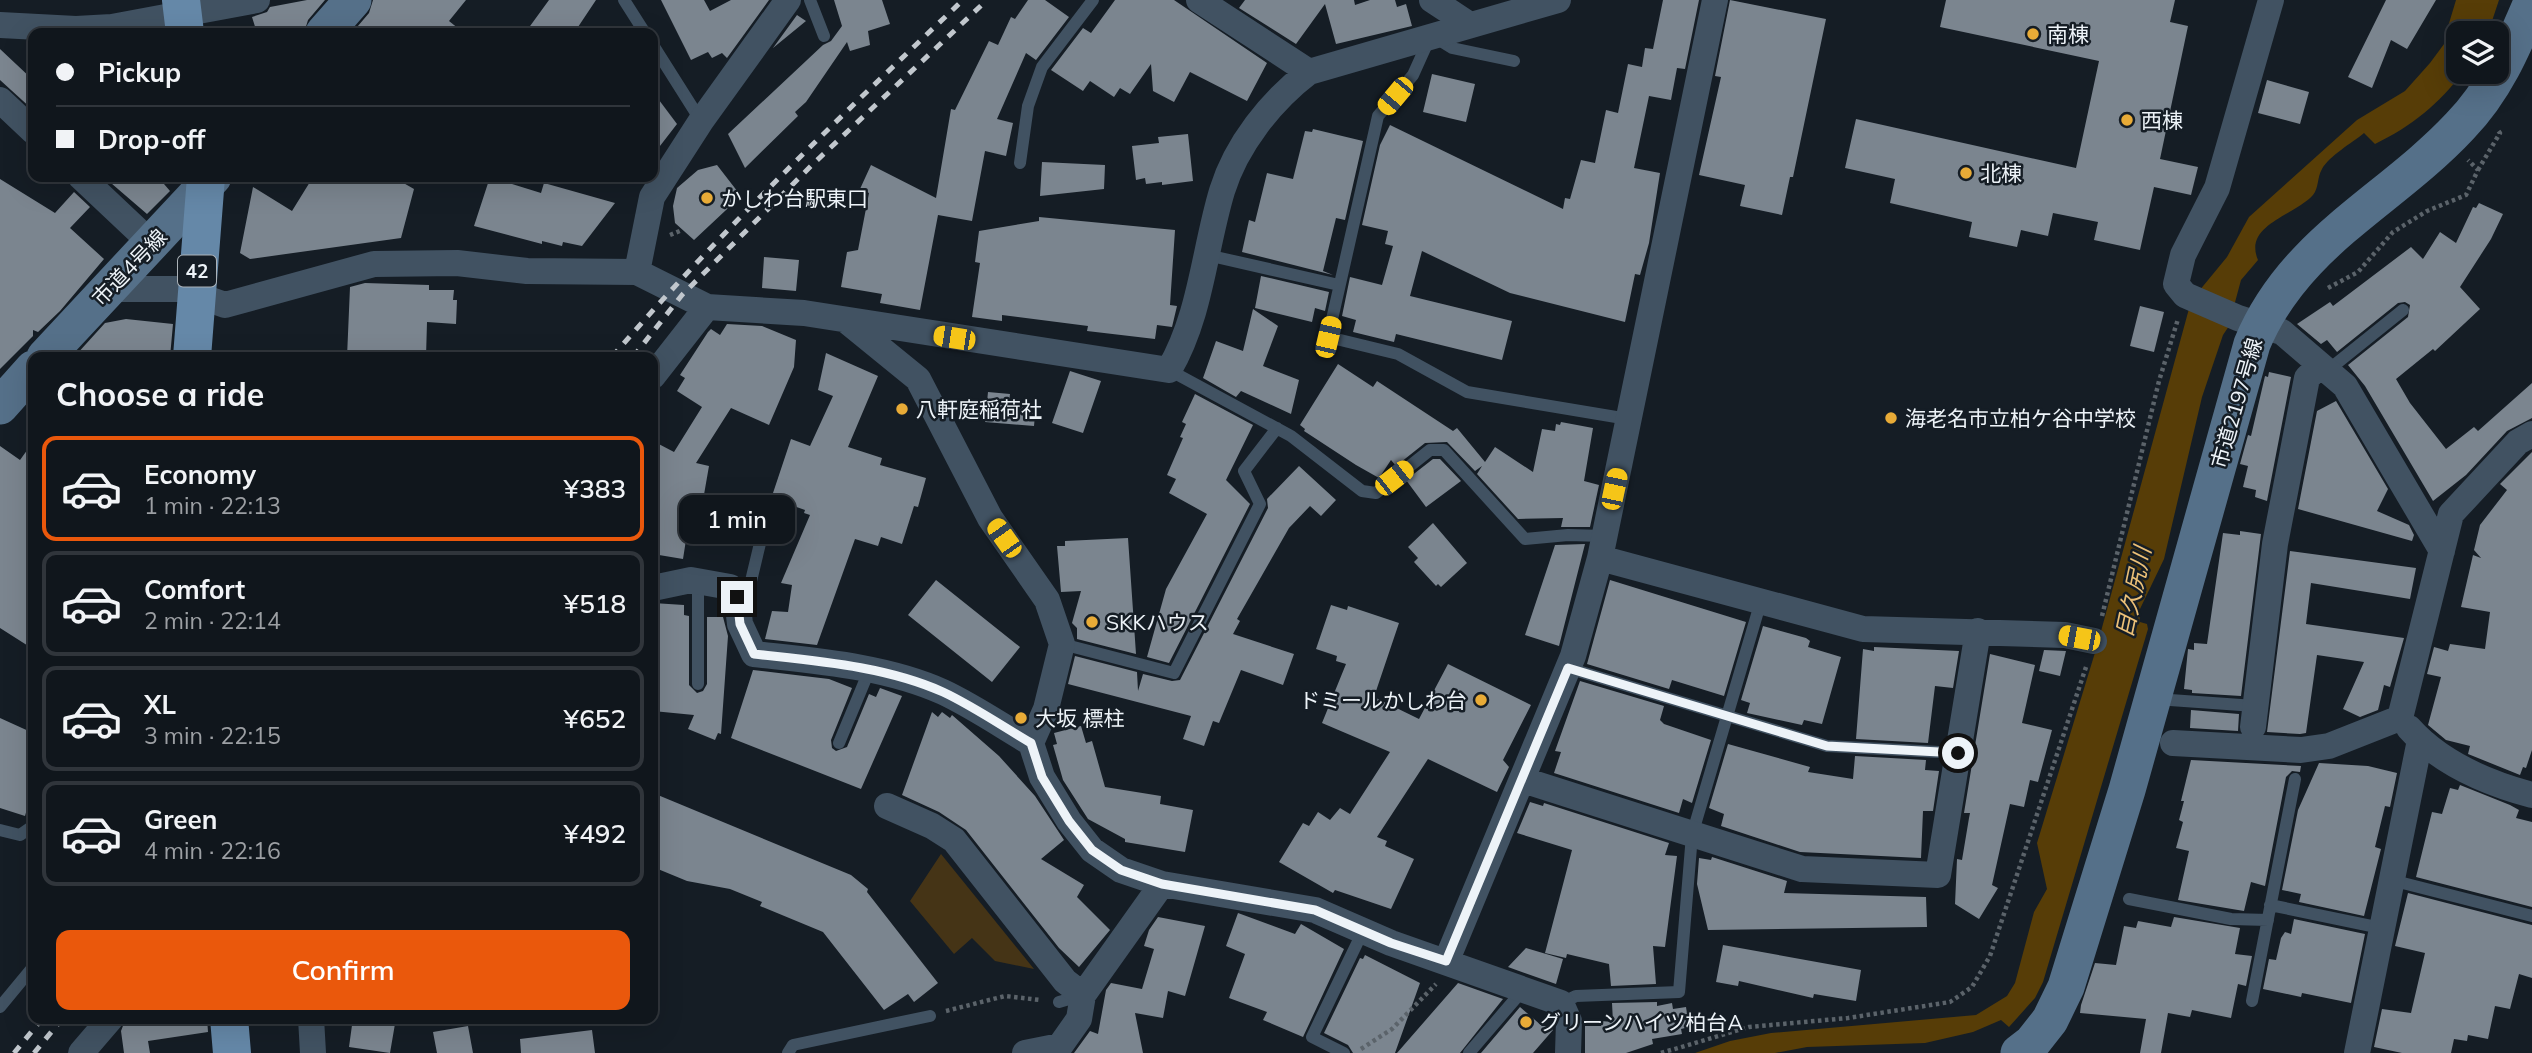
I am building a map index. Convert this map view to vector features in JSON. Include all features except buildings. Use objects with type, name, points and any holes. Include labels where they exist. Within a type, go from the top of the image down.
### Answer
[{"type":"main road","name":"42","points":[[192,352],[195,295],[208,182]]},
{"type":"main road","points":[[230,1024],[232,1053]]},
{"type":"street","points":[[0,25],[88,28],[183,16],[257,0]]},
{"type":"street","points":[[328,28],[353,0]]},
{"type":"street","points":[[637,272],[642,236],[652,197],[701,121],[788,0]]},
{"type":"street","points":[[1432,0],[1470,25]]},
{"type":"street","points":[[107,289],[180,289],[225,305],[374,264],[457,263],[527,271],[637,272],[707,307],[804,313],[1169,370],[1184,344],[1222,188],[1245,141],[1283,92],[1309,72],[1558,0]]},
{"type":"street","points":[[1446,961],[1568,668],[1602,547],[1716,0]]},
{"type":"street","points":[[2271,0],[2261,44],[2217,188],[2182,255],[2176,284],[2189,296],[2282,332],[2345,386],[2442,551]]},
{"type":"street","name":"市道2197号線","points":[[2019,1053],[2032,1043],[2050,1020],[2066,987],[2156,725],[2252,344],[2249,321],[2330,235],[2459,128],[2483,100],[2507,61],[2532,2]]},
{"type":"street","points":[[1216,4],[1309,72]]},
{"type":"street","points":[[0,100],[28,126]]},
{"type":"street","points":[[86,182],[151,243]]},
{"type":"street","name":"市道4号線","points":[[50,352],[206,182]]},
{"type":"street","points":[[658,370],[707,307]]},
{"type":"street","points":[[847,321],[918,379],[990,518],[1047,600],[1062,644],[1046,709],[1031,743],[1042,777],[1069,821],[1092,850],[1121,870],[1162,884],[1315,910],[1363,931],[1561,1003],[1569,1021],[1568,1053]]},
{"type":"street","points":[[2254,716],[2275,544],[2307,378],[2323,368]]},
{"type":"street","points":[[0,406],[28,375]]},
{"type":"street","points":[[2400,718],[2451,514],[2518,442],[2532,434]]},
{"type":"street","points":[[1602,547],[1762,600],[1863,629],[2065,635],[2094,641]]},
{"type":"street","points":[[658,587],[691,580],[730,587],[737,597],[740,624],[754,654],[869,671],[943,692],[1031,743]]},
{"type":"street","points":[[1523,780],[1802,869],[1938,875],[1978,631]]},
{"type":"street","points":[[2156,725],[2301,750],[2329,746],[2400,718]]},
{"type":"street","points":[[2400,718],[2420,740],[2458,767],[2505,788],[2532,795]]},
{"type":"street","points":[[2357,1053],[2420,740]]},
{"type":"street","points":[[887,806],[932,826],[954,840],[1065,981],[1079,1019],[1060,1046],[1025,1053]]},
{"type":"street","points":[[1071,998],[1162,884]]},
{"type":"street","points":[[82,1053],[106,1024]]},
{"type":"street","points":[[311,1024],[313,1053]]},
{"type":"lane","points":[[624,0],[642,28]]},
{"type":"lane","points":[[810,0],[824,36]]},
{"type":"lane","points":[[1020,163],[1028,106],[1042,67],[1093,0]]},
{"type":"lane","points":[[1514,61],[1452,48],[1431,35],[1413,75],[1378,116],[1328,337],[1398,354],[1467,392],[1629,419]]},
{"type":"lane","points":[[658,53],[701,121]]},
{"type":"lane","points":[[1207,255],[1339,285]]},
{"type":"lane","points":[[2323,368],[2403,310]]},
{"type":"lane","points":[[1169,370],[1277,428],[1362,491],[1376,493],[1430,450],[1444,450],[1525,539],[1568,535],[1602,547]]},
{"type":"lane","points":[[1062,644],[1174,673],[1260,504],[1244,471],[1277,428]]},
{"type":"lane","points":[[737,597],[751,581],[768,510]]},
{"type":"lane","points":[[698,582],[698,684]]},
{"type":"lane","points":[[1561,1003],[1576,996],[1679,992],[1692,835],[1762,600]]},
{"type":"lane","points":[[1568,668],[1827,746],[1958,753]]},
{"type":"lane","points":[[839,743],[869,671]]},
{"type":"lane","points":[[2156,725],[2254,716]]},
{"type":"lane","points":[[2252,1001],[2295,779]]},
{"type":"lane","points":[[0,830],[20,835],[28,829]]},
{"type":"lane","points":[[2391,880],[2532,916]]},
{"type":"lane","points":[[2129,899],[2231,919],[2268,920]]},
{"type":"lane","points":[[2270,905],[2381,928]]},
{"type":"lane","points":[[1344,1053],[1312,1037],[1363,931]]},
{"type":"lane","points":[[0,1007],[28,973]]},
{"type":"lane","points":[[1469,1053],[1523,990]]},
{"type":"lane","points":[[788,1053],[793,1045],[930,1016]]},
{"type":"path","points":[[2322,291],[2358,272],[2393,232],[2427,211],[2466,195],[2500,133],[2494,122]]},
{"type":"path","points":[[2463,155],[2478,170]]},
{"type":"path","points":[[1661,1053],[1749,1027],[1848,1018],[1950,1002],[1972,987],[1990,956],[2007,910],[2094,641],[2159,382],[2189,296]]},
{"type":"path","points":[[1354,1053],[1392,1029],[1424,999],[1442,977],[1446,961]]},
{"type":"path","points":[[930,1016],[1005,996],[1071,998]]},
{"type":"shaded area","points":[[941,854],[1034,969],[995,961],[972,938],[954,954],[910,901]]},
{"type":"water","points":[[2456,0],[2499,0],[2492,21],[2450,21]]},
{"type":"water","points":[[2446,41],[2446,84],[2454,84],[2424,113],[2401,130],[2375,144],[2364,133],[2325,164],[2313,195],[2273,222],[2258,238],[2255,248],[2258,260],[2241,280],[2234,306],[2199,291],[2227,257],[2249,217],[2357,120],[2405,91]]},
{"type":"water","name":"目久尻川","points":[[2190,305],[2231,323],[2223,335],[2202,397],[2164,559],[2139,611],[2140,622],[2147,624],[2148,629],[2043,982],[2035,998],[2009,1027],[2001,1020],[1973,1032],[1925,1043],[1807,1047],[1775,1053],[1695,1053],[1730,1041],[1771,1033],[1976,1015],[2007,996],[2015,983],[2034,912],[2047,889],[2037,843],[2097,646]]},
{"type":"railway","points":[[616,352],[739,219],[963,0]]},
{"type":"railway","points":[[637,352],[682,295],[812,165],[987,0]]},
{"type":"railway","points":[[14,1053],[38,1024]]},
{"type":"railway","points":[[34,1053],[58,1024]]},
{"type":"place","name":"南棟","points":[[2033,34]]},
{"type":"place","name":"西棟","points":[[2127,120]]},
{"type":"place","name":"北棟","points":[[1966,173]]},
{"type":"place","name":"かしわ台駅東口","points":[[707,198]]},
{"type":"place","name":"八軒庭稲荷社","points":[[902,409]]},
{"type":"place","name":"海老名市立柏ケ谷中学校","points":[[1891,418]]},
{"type":"place","name":"SKKハウス","points":[[1092,622]]},
{"type":"place","name":"ドミールかしわ台","points":[[1481,700]]},
{"type":"place","name":"大坂 標柱","points":[[1021,718]]},
{"type":"place","name":"グリーンハイツ柏台A","points":[[1526,1022]]},
{"type":"route","points":[[737,597],[740,624],[754,654],[830,663],[898,677],[943,692],[1031,743],[1042,777],[1069,821],[1092,850],[1121,870],[1162,884],[1315,910],[1391,943],[1446,961],[1568,668],[1827,746],[1958,753]]}]
